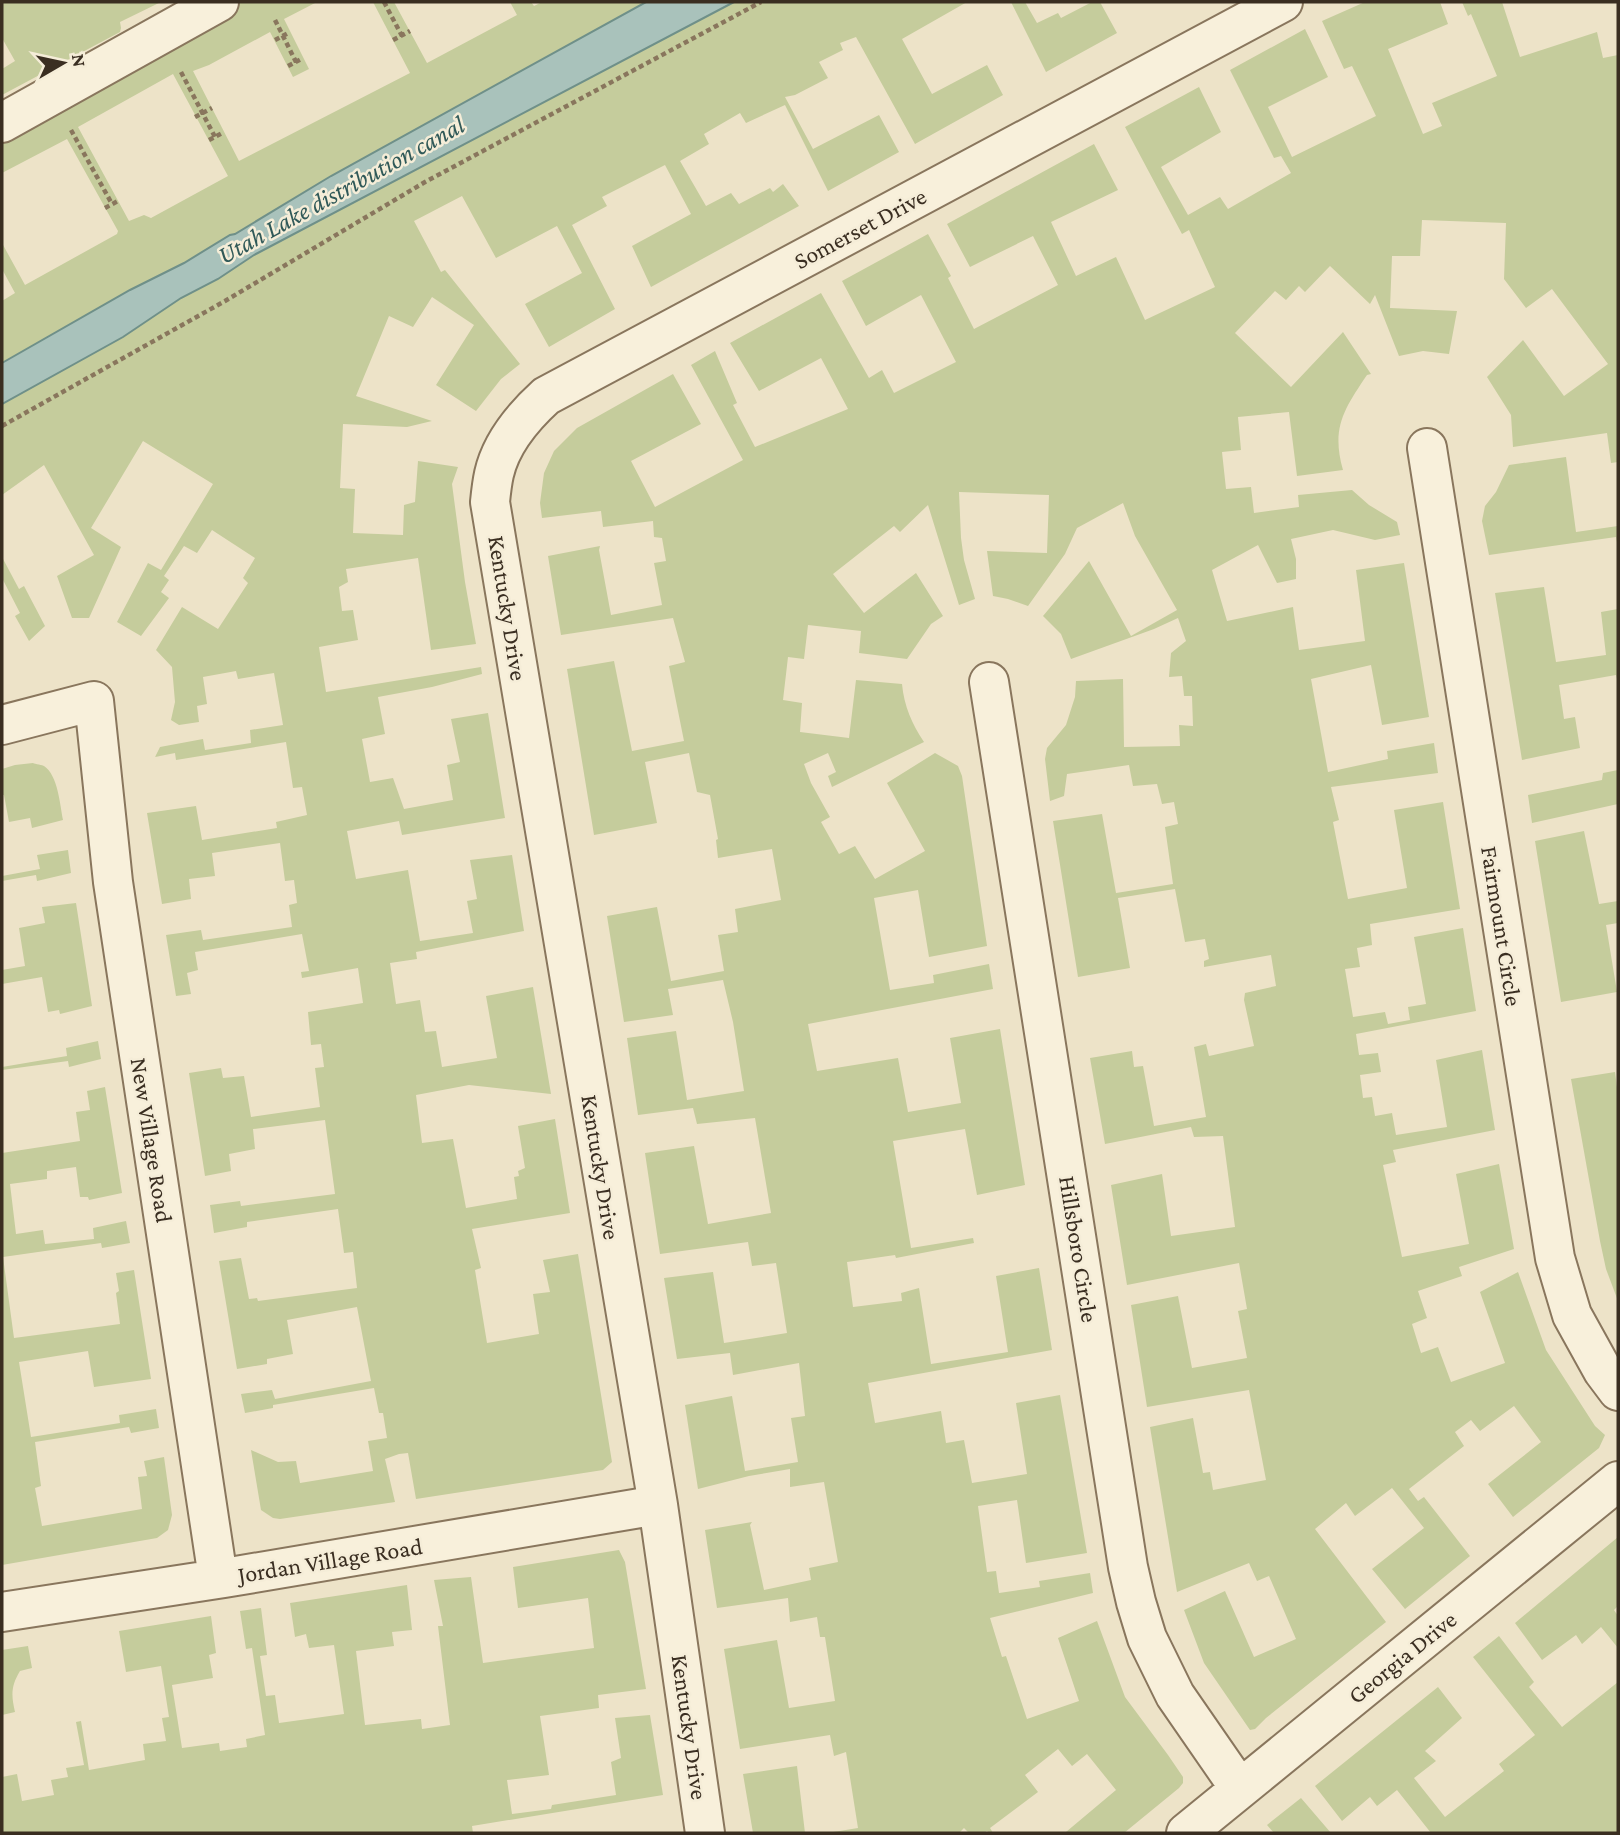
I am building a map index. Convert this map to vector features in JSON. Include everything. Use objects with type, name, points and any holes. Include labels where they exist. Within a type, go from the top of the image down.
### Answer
[{"type":"street","points":[[2,123],[219,2]]},
{"type":"street","name":"Somerset Drive","points":[[490,502],[495,472],[507,443],[528,413],[546,396],[1283,2]]},
{"type":"street","name":"Fairmount Circle","points":[[1427,448],[1555,1258],[1572,1315],[1603,1371],[1618,1391]]},
{"type":"street","name":"Kentucky Drive","points":[[490,502],[657,1506],[705,1833]]},
{"type":"street","name":"Hillsboro Circle","points":[[989,682],[1126,1554],[1136,1602],[1147,1638],[1175,1695],[1240,1788]]},
{"type":"street","name":"New Village Road","points":[[2,725],[94,701],[116,903],[218,1578]]},
{"type":"street","name":"Georgia Drive","points":[[1186,1833],[1618,1481]]},
{"type":"street","name":"Jordan Village Road","points":[[2,1612],[657,1506]]},
{"type":"path","points":[[384,2],[402,36]]},
{"type":"path","points":[[2,426],[225,301],[425,182],[761,2]]},
{"type":"path","points":[[275,20],[296,62]]},
{"type":"path","points":[[393,40],[410,31]]},
{"type":"path","points":[[275,40],[290,32]]},
{"type":"path","points":[[288,66],[303,58]]},
{"type":"path","points":[[181,72],[215,137]]},
{"type":"path","points":[[195,117],[212,108]]},
{"type":"path","points":[[71,130],[112,204]]},
{"type":"path","points":[[209,140],[224,132]]},
{"type":"path","points":[[105,208],[118,201]]},
{"type":"green space","points":[[2,2],[161,2],[120,22],[120,32],[2,95],[2,69],[15,61],[2,38]]},
{"type":"green space","points":[[219,2],[317,2],[284,19],[309,69],[293,77],[270,32],[193,71],[239,161],[410,73],[373,2],[394,2],[427,63],[517,15],[510,2],[531,2],[534,6],[542,2],[967,2],[902,39],[932,94],[987,65],[1003,95],[915,144],[856,37],[840,43],[843,50],[819,62],[828,78],[795,95],[785,97],[813,149],[879,115],[899,152],[828,191],[785,105],[746,123],[740,113],[704,134],[709,144],[680,161],[706,206],[731,193],[739,204],[770,188],[773,192],[783,184],[799,206],[651,287],[632,246],[691,214],[665,165],[602,197],[607,206],[572,225],[615,309],[549,347],[525,304],[582,273],[557,226],[496,258],[462,196],[414,221],[441,272],[445,270],[520,364],[501,379],[476,411],[436,385],[474,325],[432,297],[413,327],[389,316],[356,396],[432,421],[407,427],[343,424],[340,488],[355,489],[353,533],[403,535],[404,505],[415,502],[418,461],[458,467],[452,484],[476,644],[431,650],[418,558],[346,569],[348,582],[339,587],[342,611],[353,610],[358,640],[319,647],[326,692],[481,667],[482,674],[378,697],[385,734],[362,739],[370,782],[393,778],[404,809],[453,800],[447,765],[460,762],[451,719],[488,713],[505,818],[402,835],[399,821],[347,831],[356,879],[408,870],[420,941],[473,933],[467,901],[477,899],[470,860],[512,855],[524,931],[416,952],[417,959],[390,963],[396,1004],[420,1000],[425,1032],[436,1031],[442,1067],[497,1058],[486,996],[533,987],[551,1094],[469,1085],[416,1095],[422,1143],[453,1139],[466,1208],[517,1199],[514,1177],[519,1176],[518,1171],[525,1168],[518,1126],[555,1119],[570,1213],[472,1229],[481,1268],[475,1270],[487,1343],[539,1334],[533,1294],[550,1292],[543,1260],[578,1254],[612,1462],[603,1470],[416,1499],[408,1453],[399,1454],[385,1459],[395,1502],[280,1519],[261,1510],[251,1450],[278,1462],[296,1461],[300,1483],[373,1471],[368,1441],[387,1438],[383,1413],[379,1413],[374,1388],[273,1405],[273,1408],[245,1413],[241,1394],[272,1390],[275,1399],[371,1381],[357,1307],[287,1320],[293,1354],[267,1359],[267,1364],[237,1369],[219,1261],[241,1258],[249,1299],[257,1298],[258,1301],[357,1288],[353,1252],[344,1253],[338,1209],[247,1222],[247,1227],[214,1233],[210,1205],[240,1201],[241,1206],[335,1194],[325,1120],[253,1129],[255,1149],[229,1154],[231,1171],[205,1176],[189,1073],[221,1068],[223,1078],[244,1076],[251,1117],[320,1107],[315,1068],[324,1067],[321,1044],[311,1045],[308,1012],[363,1003],[358,968],[302,978],[301,972],[309,971],[302,934],[195,952],[198,970],[187,973],[191,994],[176,996],[166,935],[201,930],[203,940],[292,927],[289,905],[297,903],[294,880],[285,881],[280,843],[212,853],[215,876],[189,879],[191,899],[162,904],[147,813],[196,806],[202,840],[277,828],[276,822],[307,815],[302,787],[293,788],[286,742],[176,760],[175,753],[155,757],[160,747],[203,739],[205,750],[251,743],[250,730],[283,725],[274,673],[238,679],[236,671],[203,677],[207,704],[197,706],[199,722],[179,725],[171,720],[175,702],[172,667],[156,650],[182,607],[218,629],[248,583],[243,578],[255,558],[212,530],[197,553],[184,546],[164,576],[169,580],[161,592],[169,598],[141,636],[117,622],[148,563],[161,570],[213,484],[143,441],[91,528],[121,547],[89,618],[72,618],[57,576],[94,555],[44,465],[2,495],[2,301],[15,293],[2,269],[2,243],[25,285],[118,231],[67,139],[2,173],[2,123]],"holes":[[[173,74],[228,176],[151,218],[144,215],[129,221],[78,127]]]},
{"type":"green space","points":[[1011,2],[1025,2],[1037,23],[1058,13],[1061,18],[1092,2],[1100,2],[1117,33],[1046,72]]},
{"type":"green space","points":[[1365,2],[1440,2],[1448,24],[1388,49],[1423,134],[1442,126],[1432,103],[1497,76],[1471,14],[1468,16],[1462,2],[1502,2],[1520,57],[1597,32],[1603,58],[1618,55],[1618,462],[1611,463],[1607,433],[1513,447],[1511,415],[1487,377],[1523,340],[1564,396],[1608,364],[1552,289],[1526,308],[1504,279],[1506,223],[1422,220],[1420,256],[1392,256],[1390,308],[1457,311],[1449,354],[1423,351],[1399,356],[1375,295],[1370,304],[1330,266],[1305,292],[1299,286],[1286,300],[1275,291],[1235,333],[1291,387],[1343,332],[1371,374],[1367,375],[1346,409],[1339,430],[1338,442],[1343,470],[1297,476],[1289,412],[1238,417],[1241,450],[1222,452],[1226,489],[1251,487],[1254,513],[1299,507],[1298,495],[1352,490],[1369,505],[1397,522],[1400,535],[1375,540],[1333,530],[1291,539],[1296,559],[1296,579],[1277,583],[1258,545],[1212,570],[1227,621],[1293,607],[1299,650],[1365,641],[1356,570],[1404,563],[1429,717],[1382,725],[1371,665],[1311,679],[1328,772],[1388,759],[1387,751],[1434,743],[1438,773],[1331,787],[1339,820],[1333,822],[1348,899],[1407,888],[1394,810],[1443,802],[1460,909],[1370,924],[1372,945],[1357,948],[1360,967],[1345,969],[1353,1017],[1385,1012],[1388,1024],[1410,1020],[1408,1007],[1426,1004],[1414,937],[1463,928],[1476,1011],[1356,1034],[1359,1055],[1378,1053],[1381,1072],[1360,1075],[1363,1098],[1372,1097],[1375,1116],[1392,1113],[1396,1135],[1447,1127],[1436,1060],[1482,1050],[1495,1130],[1393,1150],[1396,1162],[1383,1165],[1402,1257],[1469,1244],[1456,1174],[1499,1164],[1514,1249],[1459,1267],[1462,1276],[1418,1291],[1427,1318],[1412,1324],[1421,1353],[1438,1347],[1451,1382],[1505,1363],[1480,1292],[1518,1272],[1546,1350],[1595,1426],[1605,1435],[1599,1448],[1513,1517],[1488,1484],[1541,1442],[1514,1406],[1480,1431],[1471,1420],[1455,1432],[1464,1446],[1409,1489],[1418,1501],[1424,1497],[1470,1556],[1405,1609],[1372,1569],[1424,1528],[1392,1488],[1355,1516],[1346,1503],[1315,1529],[1386,1622],[1255,1729],[1250,1730],[1204,1663],[1184,1610],[1225,1591],[1254,1657],[1296,1639],[1269,1576],[1257,1581],[1249,1563],[1177,1592],[1150,1427],[1193,1418],[1203,1473],[1210,1472],[1213,1490],[1266,1480],[1249,1390],[1147,1407],[1131,1305],[1178,1296],[1192,1368],[1247,1358],[1238,1311],[1247,1309],[1239,1263],[1127,1285],[1111,1185],[1162,1174],[1171,1236],[1235,1227],[1223,1136],[1194,1137],[1191,1127],[1105,1144],[1090,1058],[1132,1051],[1134,1067],[1143,1066],[1154,1126],[1206,1117],[1194,1047],[1206,1044],[1209,1056],[1254,1046],[1244,1000],[1245,993],[1276,986],[1271,955],[1204,967],[1204,961],[1209,959],[1205,939],[1185,942],[1175,889],[1118,898],[1130,968],[1078,977],[1053,821],[1102,814],[1116,893],[1173,884],[1165,827],[1178,824],[1174,802],[1162,804],[1157,784],[1133,786],[1129,765],[1067,774],[1064,796],[1050,801],[1045,759],[1047,748],[1066,725],[1075,697],[1076,681],[1123,679],[1124,747],[1180,746],[1179,725],[1193,726],[1192,696],[1184,696],[1182,676],[1169,677],[1171,653],[1186,641],[1178,618],[1071,659],[1061,634],[1043,616],[1089,561],[1131,636],[1177,610],[1135,536],[1123,503],[1077,528],[1065,554],[1028,606],[993,596],[987,551],[1047,553],[1049,495],[959,492],[964,560],[975,599],[959,605],[928,505],[900,532],[894,526],[833,574],[864,613],[916,573],[943,616],[931,624],[907,659],[859,653],[861,631],[808,625],[804,659],[788,657],[783,700],[802,703],[800,732],[849,738],[856,680],[902,684],[909,714],[924,742],[832,787],[828,776],[836,772],[828,753],[804,764],[830,817],[821,822],[839,854],[855,846],[875,879],[925,851],[887,783],[935,753],[958,766],[962,776],[987,946],[929,957],[918,890],[874,898],[890,990],[934,983],[933,975],[989,964],[993,989],[808,1024],[817,1071],[898,1058],[908,1112],[961,1103],[950,1038],[1000,1029],[1025,1185],[977,1195],[965,1129],[893,1141],[911,1248],[973,1238],[974,1243],[896,1258],[895,1255],[847,1262],[853,1307],[902,1301],[901,1293],[919,1288],[931,1364],[1008,1352],[996,1276],[1039,1268],[1052,1350],[868,1383],[875,1423],[941,1411],[946,1443],[964,1440],[972,1483],[1027,1474],[1016,1403],[1060,1395],[1087,1553],[1026,1563],[1017,1500],[978,1506],[987,1572],[996,1571],[999,1593],[1040,1587],[1039,1581],[1090,1573],[1093,1593],[990,1618],[1002,1657],[1006,1656],[1027,1719],[1079,1701],[1058,1638],[1097,1621],[1125,1697],[1183,1777],[1183,1783],[1124,1833],[1067,1833],[1116,1790],[1087,1754],[1072,1766],[1058,1749],[1025,1775],[1038,1792],[990,1828],[993,1833],[969,1833],[964,1828],[959,1833],[827,1833],[858,1828],[846,1752],[834,1756],[830,1735],[740,1749],[724,1649],[777,1640],[789,1708],[835,1701],[825,1637],[820,1637],[817,1617],[790,1622],[788,1598],[717,1608],[705,1530],[752,1522],[750,1525],[764,1590],[811,1580],[809,1568],[838,1562],[824,1482],[790,1487],[790,1469],[698,1489],[685,1405],[732,1396],[745,1471],[798,1462],[791,1418],[805,1416],[799,1363],[733,1375],[730,1353],[677,1359],[664,1278],[713,1272],[724,1343],[787,1333],[776,1263],[752,1266],[748,1242],[660,1254],[645,1153],[694,1146],[708,1224],[771,1213],[755,1118],[697,1124],[693,1108],[638,1115],[627,1038],[676,1031],[687,1100],[744,1091],[723,980],[668,989],[673,1015],[624,1022],[607,916],[657,907],[671,981],[724,971],[718,935],[738,932],[735,909],[781,900],[772,849],[718,858],[718,839],[710,795],[697,792],[689,753],[645,762],[657,823],[594,835],[567,669],[614,661],[632,751],[684,741],[669,666],[685,662],[673,618],[561,635],[548,556],[600,546],[611,615],[662,605],[654,563],[666,561],[662,538],[654,537],[653,521],[603,527],[601,511],[542,518],[540,503],[544,473],[554,451],[577,428],[673,374],[701,424],[631,461],[655,507],[743,460],[691,365],[715,351],[737,403],[733,405],[755,447],[848,409],[821,358],[759,391],[730,343],[821,293],[869,378],[882,370],[894,393],[956,362],[921,295],[866,326],[842,281],[928,234],[951,276],[948,278],[974,329],[1058,285],[1033,236],[970,267],[947,224],[1094,144],[1118,190],[1051,222],[1076,276],[1116,257],[1145,320],[1215,287],[1189,230],[1182,234],[1125,127],[1199,87],[1221,132],[1161,167],[1188,215],[1220,197],[1228,209],[1291,173],[1281,156],[1274,158],[1230,70],[1305,29],[1328,77],[1268,107],[1292,157],[1376,116],[1352,66],[1344,69],[1322,21]]},
{"type":"green space","points":[[1566,457],[1576,532],[1618,526],[1618,547],[1616,537],[1489,555],[1482,521],[1485,506],[1496,492],[1509,465]]},
{"type":"green space","points":[[2,557],[19,589],[24,586],[45,626],[29,641],[15,616],[20,613],[2,578]]},
{"type":"green space","points":[[1544,587],[1556,662],[1606,655],[1601,612],[1618,609],[1618,683],[1616,675],[1559,685],[1564,719],[1575,717],[1580,748],[1522,760],[1495,593]]},
{"type":"green space","points":[[33,763],[49,770],[58,791],[63,820],[32,828],[30,818],[9,822],[2,795],[2,769]]},
{"type":"green space","points":[[1618,770],[1618,804],[1532,823],[1528,795],[1602,780],[1603,773]]},
{"type":"green space","points":[[1584,831],[1599,904],[1618,901],[1618,923],[1606,925],[1617,992],[1561,1002],[1535,841]]},
{"type":"green space","points":[[68,850],[71,873],[37,881],[36,875],[2,881],[2,876],[40,869],[37,855]]},
{"type":"green space","points":[[76,903],[92,1006],[60,1014],[59,1010],[48,1012],[42,977],[2,984],[2,970],[25,966],[19,928],[45,923],[42,907]]},
{"type":"green space","points":[[98,1041],[101,1059],[69,1067],[68,1061],[2,1070],[2,1067],[67,1056],[66,1048]]},
{"type":"green space","points":[[1615,1072],[1618,1095],[1618,1301],[1606,1269],[1600,1241],[1571,1079]]},
{"type":"green space","points":[[105,1087],[122,1193],[89,1200],[88,1197],[80,1197],[76,1167],[47,1171],[47,1179],[10,1184],[16,1234],[43,1230],[45,1244],[94,1239],[93,1228],[126,1221],[130,1243],[102,1248],[101,1243],[3,1257],[14,1338],[120,1324],[116,1273],[134,1270],[151,1379],[94,1387],[88,1351],[19,1362],[31,1437],[120,1423],[119,1415],[156,1409],[159,1428],[131,1433],[129,1427],[35,1442],[41,1486],[35,1488],[42,1526],[142,1509],[138,1477],[147,1476],[144,1461],[164,1457],[172,1515],[168,1530],[157,1538],[2,1565],[2,1153],[80,1141],[76,1112],[90,1110],[87,1091]]},
{"type":"green space","points":[[1618,1537],[1618,1606],[1614,1610],[1618,1616],[1618,1648],[1601,1627],[1582,1644],[1576,1635],[1542,1660],[1515,1623]]},
{"type":"green space","points":[[619,1550],[625,1562],[646,1689],[598,1695],[599,1708],[540,1716],[549,1775],[507,1780],[512,1814],[616,1795],[611,1762],[621,1758],[615,1718],[650,1715],[663,1795],[472,1826],[473,1833],[2,1833],[2,1777],[17,1774],[22,1801],[54,1795],[51,1780],[68,1777],[66,1768],[84,1765],[76,1722],[81,1721],[89,1770],[145,1760],[143,1744],[166,1741],[162,1718],[169,1717],[161,1666],[126,1672],[119,1631],[211,1616],[216,1653],[209,1655],[213,1678],[172,1685],[182,1748],[219,1743],[220,1751],[247,1747],[246,1739],[265,1735],[252,1648],[246,1649],[240,1611],[261,1608],[267,1655],[260,1656],[266,1696],[275,1695],[279,1723],[344,1714],[334,1645],[309,1648],[306,1634],[295,1637],[290,1603],[407,1585],[412,1630],[392,1632],[394,1646],[356,1651],[365,1725],[421,1719],[422,1729],[450,1725],[438,1626],[443,1626],[434,1580],[471,1577],[483,1663],[594,1648],[588,1598],[518,1608],[513,1567]]},
{"type":"green space","points":[[1499,1636],[1534,1682],[1529,1687],[1562,1727],[1618,1682],[1618,1833],[1431,1833],[1397,1790],[1377,1806],[1370,1797],[1342,1821],[1315,1786],[1438,1687],[1462,1718],[1425,1751],[1436,1761],[1414,1778],[1445,1817],[1504,1771],[1499,1764],[1535,1735],[1473,1657]]},
{"type":"green space","points":[[28,1646],[32,1668],[20,1671],[13,1686],[15,1712],[2,1715],[2,1650]]},
{"type":"green space","points":[[797,1766],[805,1833],[753,1833],[743,1774]]},
{"type":"green space","points":[[1301,1798],[1331,1833],[1274,1833],[1267,1825]]},
{"type":"water","name":"Utah Lake distribution canal","points":[[646,2],[734,2],[254,255],[218,279],[181,298],[123,337],[2,404],[2,363],[130,290],[184,263],[331,176]]}]
